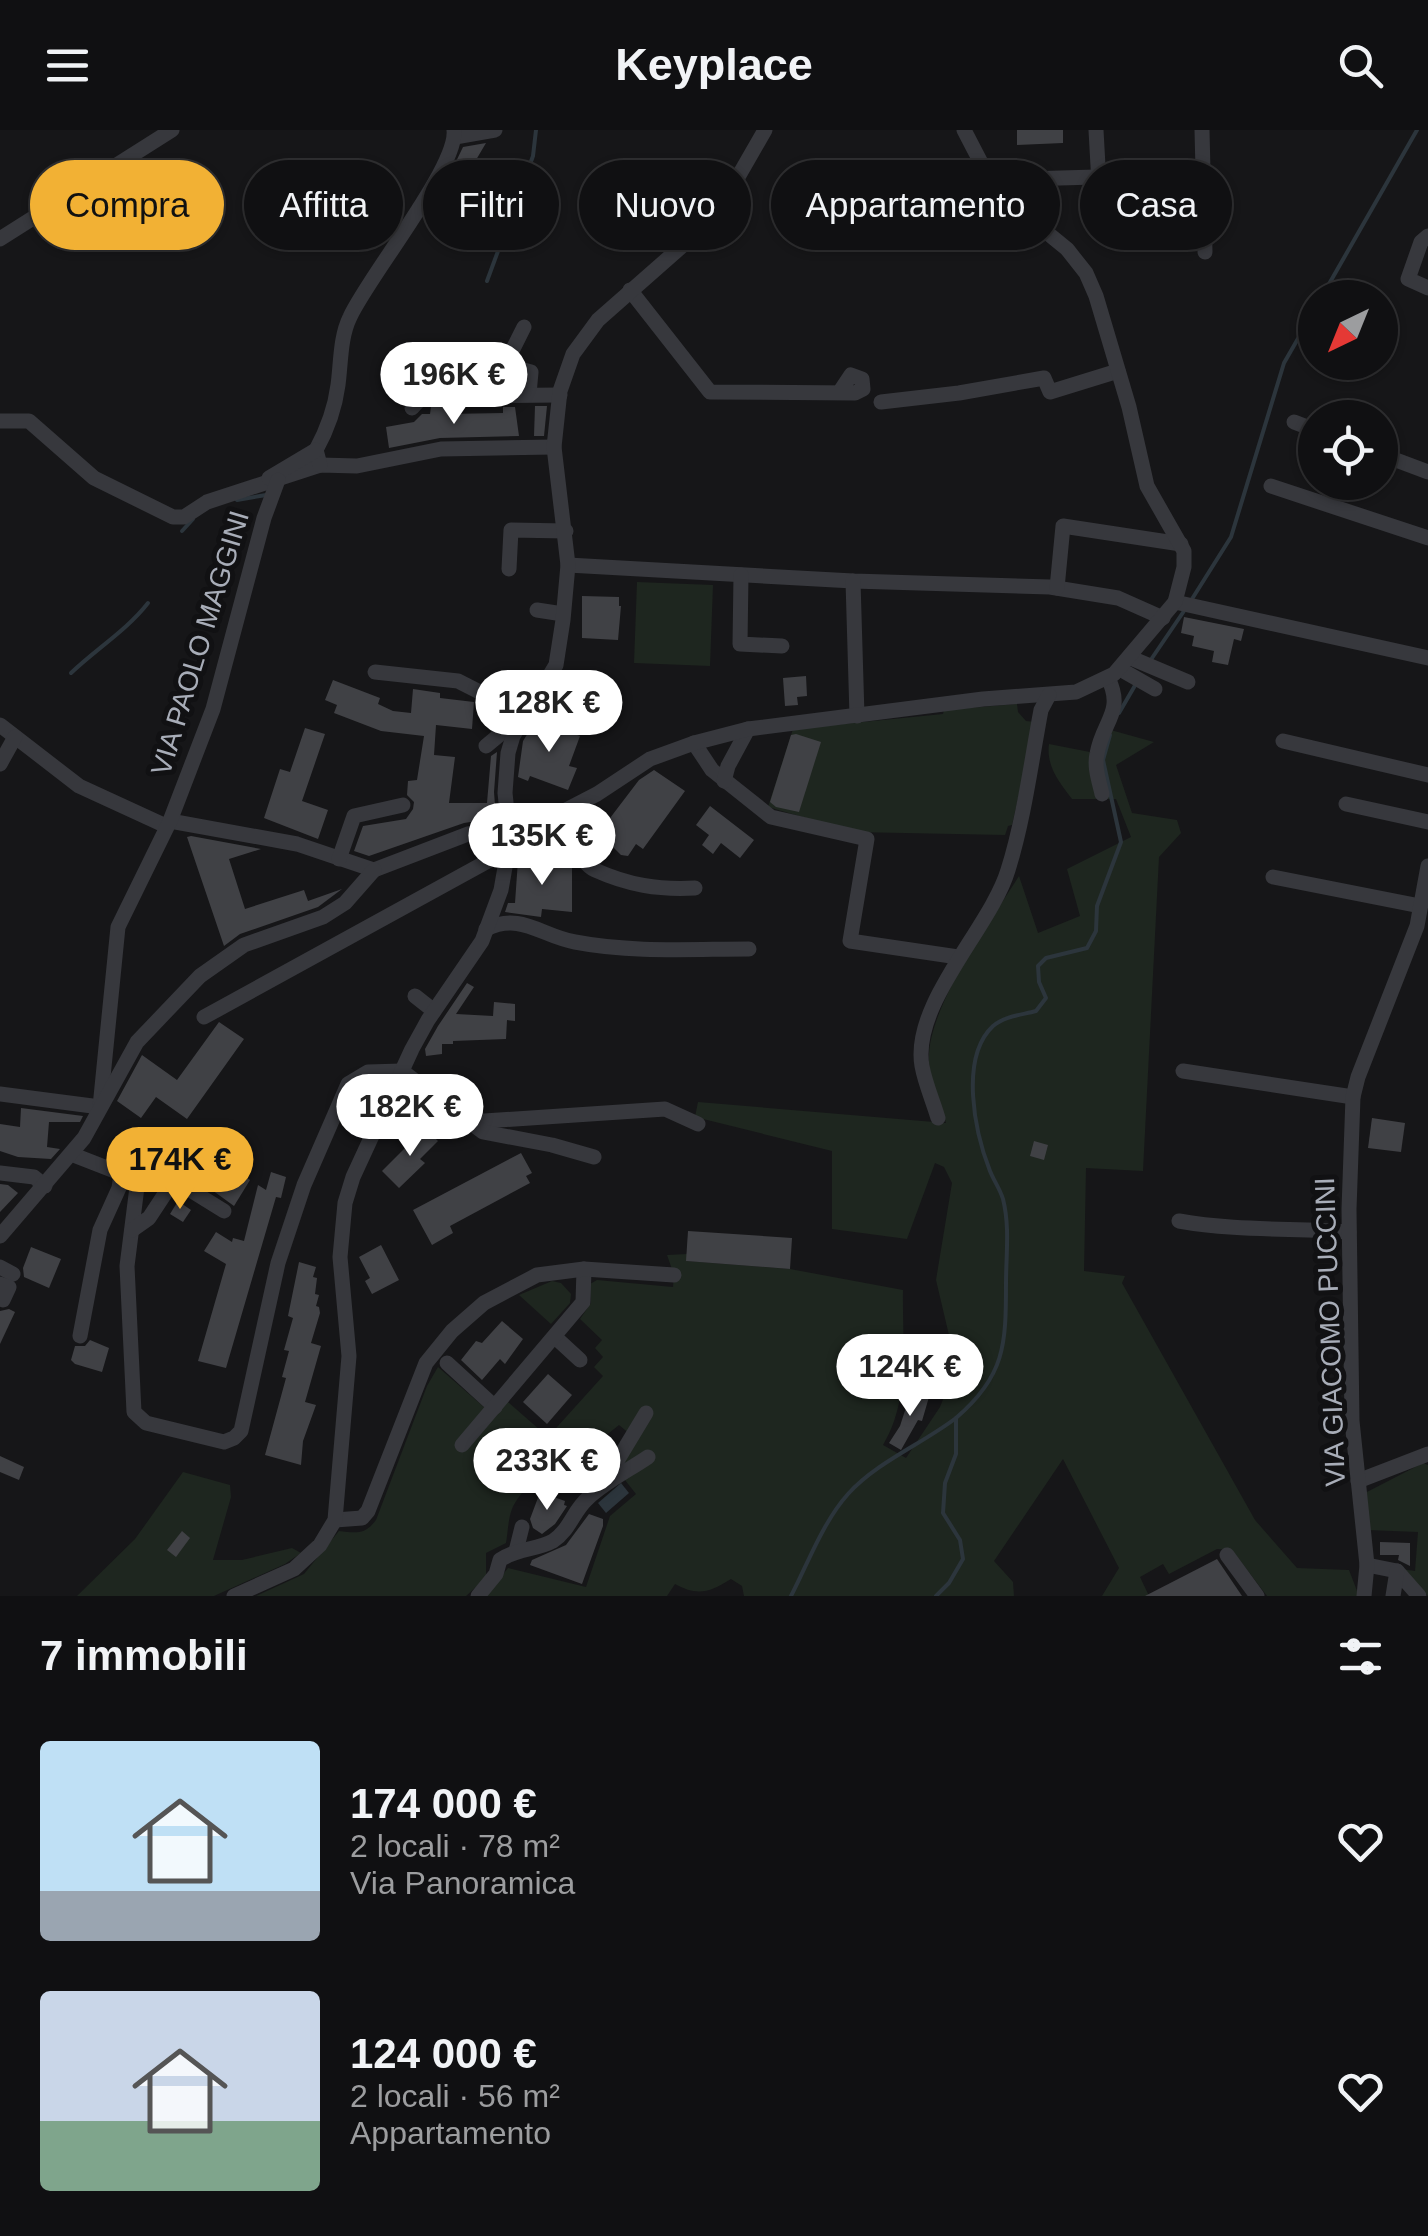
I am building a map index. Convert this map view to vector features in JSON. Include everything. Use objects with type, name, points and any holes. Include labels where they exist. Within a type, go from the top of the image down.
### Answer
[{"type":"street","points":[[0,240],[172,130]]},
{"type":"street","points":[[318,458],[338,390],[349,318],[421,204],[455,134],[495,130]]},
{"type":"street","points":[[234,1596],[294,1569],[320,1545],[335,1520],[349,1356],[340,1257],[343,1217],[353,1177],[402,1070],[434,1011],[482,941],[501,890],[508,839],[508,753],[556,665],[563,614],[568,565],[554,447],[560,395],[573,354],[598,320],[704,230],[765,130]]},
{"type":"street","points":[[964,130],[980,160]]},
{"type":"street","points":[[1096,130],[1097,160]]},
{"type":"street","points":[[1202,130],[1202,160]]},
{"type":"street","points":[[1428,236],[1421,242],[1408,279],[1428,288]]},
{"type":"street","points":[[1060,243],[1086,274],[1096,296],[1147,486],[1181,544],[1184,567],[1177,602],[1163,618],[1135,672],[1116,698],[1097,750],[1102,794]]},
{"type":"street","points":[[630,290],[710,392],[839,392]]},
{"type":"street","points":[[524,327],[505,366],[531,372],[529,394]]},
{"type":"street","points":[[881,402],[1044,378],[1050,392],[1118,370]]},
{"type":"street","points":[[412,408],[423,396],[560,395]]},
{"type":"street","points":[[0,422],[28,421],[94,478],[173,517],[184,517],[207,502],[270,482],[318,458],[356,466],[442,449],[554,447]]},
{"type":"street","points":[[1294,422],[1298,424]]},
{"type":"street","points":[[1398,461],[1428,472]]},
{"type":"street","name":"VIA PAOLO MAGGINI","points":[[100,1107],[118,927],[168,824],[213,709],[270,482]]},
{"type":"street","points":[[1270,486],[1428,538]]},
{"type":"street","points":[[1057,588],[1063,526],[1181,544]]},
{"type":"street","points":[[509,569],[511,530],[566,530]]},
{"type":"street","points":[[568,565],[853,582],[1057,588],[1118,598],[1163,618]]},
{"type":"street","points":[[741,574],[740,644],[782,646]]},
{"type":"street","points":[[853,582],[857,716]]},
{"type":"street","points":[[1177,602],[1428,658]]},
{"type":"street","points":[[537,610],[563,614]]},
{"type":"street","points":[[376,672],[458,681],[525,716]]},
{"type":"street","points":[[204,1017],[508,839],[597,794],[650,759],[694,743],[748,730],[984,699],[1076,692],[1135,672],[1188,682]]},
{"type":"street","points":[[938,1118],[921,1062],[927,1023],[958,957],[988,912],[1008,872],[1041,710],[1049,695]]},
{"type":"street","points":[[486,746],[498,736],[507,706]]},
{"type":"street","points":[[0,725],[79,786],[168,824],[256,834],[374,870]]},
{"type":"street","points":[[724,781],[748,730]]},
{"type":"street","points":[[0,764],[14,737]]},
{"type":"street","points":[[1283,741],[1428,774]]},
{"type":"street","points":[[694,743],[712,770],[771,817],[867,838],[850,941],[958,957]]},
{"type":"street","points":[[339,859],[354,816],[403,804]]},
{"type":"street","points":[[1346,804],[1428,822]]},
{"type":"street","points":[[1,1234],[71,1154],[142,1032],[182,990],[244,945],[334,910],[374,870],[468,834],[560,844],[576,851],[588,867],[636,886],[695,888]]},
{"type":"street","name":"VIA GIACOMO PUCCINI","points":[[1364,1596],[1366,1565],[1352,1421],[1349,1232],[1353,1098],[1416,926],[1428,866]]},
{"type":"street","points":[[1273,877],[1420,906]]},
{"type":"street","points":[[486,929],[514,921],[580,944],[650,950],[749,949]]},
{"type":"street","points":[[415,996],[434,1011]]},
{"type":"street","points":[[71,1154],[121,1174],[137,1187],[127,1266],[134,1412],[146,1422],[224,1442],[241,1432],[278,1262],[304,1186],[348,1084],[368,1072],[402,1070],[483,1132],[594,1157]]},
{"type":"street","points":[[1183,1071],[1353,1098]]},
{"type":"street","points":[[0,1094],[100,1107]]},
{"type":"street","points":[[468,1122],[665,1110],[698,1124]]},
{"type":"street","points":[[0,1174],[34,1177],[45,1186]]},
{"type":"street","points":[[80,1336],[100,1230],[119,1188],[121,1174]]},
{"type":"street","points":[[132,1230],[149,1218],[174,1180],[224,1211]]},
{"type":"street","points":[[1179,1221],[1216,1228],[1349,1232]]},
{"type":"street","points":[[335,1520],[362,1518],[368,1511],[426,1363],[452,1331],[484,1303],[537,1274],[584,1269],[674,1275]]},
{"type":"street","points":[[462,1445],[584,1302],[584,1269]]},
{"type":"street","points":[[3,1300],[9,1287],[4,1275]]},
{"type":"street","points":[[555,1337],[580,1360]]},
{"type":"street","points":[[447,1363],[495,1407]]},
{"type":"street","points":[[600,1490],[646,1413]]},
{"type":"street","points":[[1358,1481],[1428,1454]]},
{"type":"street","points":[[478,1596],[496,1574],[500,1560],[513,1552],[549,1544],[567,1530],[588,1498],[648,1457]]},
{"type":"street","points":[[513,1552],[522,1527]]},
{"type":"street","points":[[1227,1555],[1258,1596]]},
{"type":"street","points":[[1366,1565],[1418,1596]]},
{"type":"shaded area","points":[[637,582],[713,585],[710,666],[634,663]]},
{"type":"shaded area","points":[[1017,704],[1026,721],[1035,722],[1012,825],[1005,835],[854,832],[768,807],[793,729]]},
{"type":"shaded area","points":[[1107,729],[1154,742],[1116,765],[1132,813],[1177,820],[1181,833],[1159,857],[1143,1171],[1086,1168],[1084,1271],[1125,1276],[1122,1283],[1255,1520],[1297,1568],[1349,1570],[1359,1596],[1267,1596],[1232,1550],[1217,1549],[1169,1574],[1163,1564],[1140,1577],[1149,1596],[1102,1596],[1119,1568],[1063,1459],[994,1561],[1013,1582],[1014,1596],[744,1596],[742,1586],[731,1579],[703,1591],[675,1584],[667,1596],[486,1596],[508,1568],[586,1587],[610,1516],[636,1494],[617,1470],[636,1439],[619,1425],[558,1474],[540,1465],[527,1472],[525,1488],[511,1513],[506,1543],[486,1553],[486,1578],[466,1596],[256,1596],[304,1574],[339,1531],[360,1532],[376,1520],[427,1386],[438,1367],[485,1408],[508,1402],[548,1437],[603,1376],[594,1367],[603,1357],[595,1348],[602,1340],[580,1319],[591,1303],[590,1284],[597,1280],[673,1287],[674,1275],[667,1255],[687,1254],[687,1261],[790,1269],[903,1290],[901,1389],[892,1427],[883,1445],[906,1458],[940,1407],[952,1377],[952,1348],[936,1280],[952,1183],[944,1167],[935,1163],[907,1239],[832,1229],[832,1151],[695,1117],[698,1102],[946,1123],[929,1063],[937,1018],[962,966],[1019,876],[1038,933],[1080,916],[1067,869],[1131,837],[1116,799],[1072,799],[1058,780],[1050,759],[1049,744],[1100,754]]},
{"type":"shaded area","points":[[552,1281],[561,1283],[571,1294],[570,1303],[551,1324],[519,1295]]},
{"type":"shaded area","points":[[1423,1463],[1428,1465],[1428,1596],[1401,1569],[1415,1571],[1418,1532],[1367,1530],[1365,1493]]},
{"type":"shaded area","points":[[183,1472],[230,1485],[231,1497],[213,1560],[242,1560],[292,1548],[301,1553],[214,1596],[77,1596],[135,1539]]},
{"type":"shaded area","points":[[621,1483],[629,1493],[606,1513],[598,1503]]},
{"type":"building","points":[[1017,130],[1063,130],[1063,143],[1017,145]]},
{"type":"building","points":[[486,143],[476,160],[457,160],[463,147]]},
{"type":"building","points":[[535,406],[547,406],[544,436],[534,436]]},
{"type":"building","points":[[431,407],[446,407],[447,414],[503,413],[503,407],[515,407],[519,436],[440,438],[389,448],[386,427],[414,422],[422,414],[430,414]]},
{"type":"building","points":[[582,596],[619,597],[618,640],[582,638]]},
{"type":"building","points":[[1184,617],[1244,629],[1241,641],[1234,639],[1228,665],[1212,662],[1214,651],[1192,646],[1194,636],[1181,633]]},
{"type":"building","points":[[806,676],[807,696],[797,697],[798,705],[785,706],[783,678]]},
{"type":"building","points":[[333,680],[380,698],[378,704],[393,711],[411,713],[413,689],[440,693],[440,698],[474,702],[472,729],[436,725],[434,755],[455,757],[449,803],[487,803],[491,756],[497,752],[496,818],[464,823],[369,856],[354,851],[363,826],[406,819],[413,809],[414,802],[407,795],[408,781],[417,780],[424,736],[381,731],[334,713],[337,705],[325,700]]},
{"type":"building","points":[[536,720],[580,736],[569,766],[577,768],[568,790],[530,776],[528,781],[518,777],[523,741]]},
{"type":"building","points":[[305,728],[325,734],[302,801],[328,810],[318,839],[264,818],[280,769],[290,772]]},
{"type":"building","points":[[791,735],[821,742],[799,812],[770,802]]},
{"type":"building","points":[[654,770],[685,791],[643,849],[636,844],[628,856],[621,855],[606,840],[614,827],[607,822],[639,780]]},
{"type":"building","points":[[710,806],[754,840],[740,858],[721,843],[713,854],[702,845],[709,835],[696,825]]},
{"type":"building","points":[[187,837],[261,849],[229,859],[245,909],[304,890],[308,901],[342,889],[318,907],[240,934],[224,946]]},
{"type":"building","points":[[518,860],[572,864],[572,912],[542,909],[541,917],[505,912],[508,903],[515,903]]},
{"type":"building","points":[[467,983],[474,987],[456,1014],[493,1016],[494,1002],[515,1004],[515,1021],[507,1020],[506,1039],[453,1041],[442,1044],[442,1054],[426,1056],[425,1049]]},
{"type":"building","points":[[219,1022],[244,1039],[187,1119],[156,1097],[141,1118],[117,1101],[142,1055],[177,1080]]},
{"type":"building","points":[[21,1108],[83,1116],[80,1122],[49,1122],[47,1147],[60,1149],[51,1159],[18,1157],[0,1151],[0,1124],[20,1127]]},
{"type":"building","points":[[1372,1118],[1405,1123],[1401,1152],[1368,1148]]},
{"type":"building","points":[[425,1128],[438,1141],[420,1159],[425,1163],[399,1188],[382,1171]]},
{"type":"building","points":[[1034,1141],[1048,1145],[1044,1160],[1030,1156]]},
{"type":"building","points":[[521,1153],[532,1173],[526,1176],[530,1183],[450,1226],[453,1233],[432,1245],[413,1210]]},
{"type":"building","points":[[228,1166],[250,1180],[234,1206],[212,1190]]},
{"type":"building","points":[[271,1172],[286,1177],[281,1198],[276,1197],[226,1368],[198,1361],[226,1264],[204,1251],[216,1232],[232,1242],[233,1238],[244,1241],[258,1185],[266,1190]]},
{"type":"building","points":[[0,1184],[18,1193],[0,1212]]},
{"type":"building","points":[[178,1201],[191,1210],[183,1222],[170,1214]]},
{"type":"building","points":[[688,1231],[792,1238],[790,1269],[686,1261]]},
{"type":"building","points":[[381,1245],[399,1280],[372,1294],[365,1281],[370,1278],[359,1257]]},
{"type":"building","points":[[31,1247],[61,1259],[49,1288],[24,1277],[23,1268]]},
{"type":"building","points":[[299,1262],[316,1267],[313,1277],[317,1278],[316,1306],[320,1313],[311,1343],[321,1346],[305,1402],[316,1405],[303,1441],[301,1465],[265,1455],[286,1378],[282,1377],[289,1351],[284,1350],[293,1318],[288,1316]]},
{"type":"building","points":[[0,1311],[15,1312],[0,1344]]},
{"type":"building","points":[[502,1321],[523,1339],[505,1364],[500,1359],[482,1380],[461,1360],[476,1341],[482,1343]]},
{"type":"building","points":[[90,1340],[109,1348],[102,1372],[71,1360],[75,1346],[85,1346]]},
{"type":"building","points":[[548,1374],[572,1395],[547,1424],[523,1402]]},
{"type":"building","points":[[911,1392],[929,1397],[922,1421],[918,1420],[901,1450],[889,1443],[900,1426]]},
{"type":"building","points":[[0,1456],[24,1467],[19,1480],[0,1472]]},
{"type":"building","points":[[539,1495],[565,1501],[567,1506],[555,1524],[542,1534],[533,1528],[530,1519]]},
{"type":"building","points":[[589,1514],[603,1519],[603,1526],[582,1584],[530,1565],[532,1560],[566,1545]]},
{"type":"building","points":[[182,1531],[190,1538],[176,1557],[167,1550]]},
{"type":"building","points":[[1380,1542],[1410,1543],[1410,1566],[1398,1560],[1399,1555],[1380,1555]]},
{"type":"building","points":[[1217,1559],[1242,1596],[1145,1596]]},
{"type":"waterway","points":[[487,281],[533,156],[536,130]]},
{"type":"waterway","points":[[1331,280],[1417,130]]},
{"type":"waterway","points":[[1192,599],[1231,537],[1284,363],[1298,339]]},
{"type":"waterway","points":[[418,367],[439,345]]},
{"type":"waterway","points":[[237,500],[266,495]]},
{"type":"waterway","points":[[182,531],[193,519]]},
{"type":"waterway","points":[[71,673],[148,603]]},
{"type":"waterway","points":[[1150,661],[1184,611]]},
{"type":"waterway","points":[[1119,713],[1137,682]]},
{"type":"waterway","points":[[936,1596],[963,1559],[960,1540],[943,1513],[945,1483],[956,1454],[956,1418],[993,1373],[1005,1324],[1006,1220],[1003,1199],[984,1155],[975,1117],[976,1057],[993,1026],[1036,1011],[1046,998],[1038,966],[1046,958],[1087,948],[1096,931],[1097,906],[1121,842],[1103,760],[1110,735]]},
{"type":"waterway","points":[[791,1596],[823,1530],[848,1494],[872,1472],[956,1418]]}]
